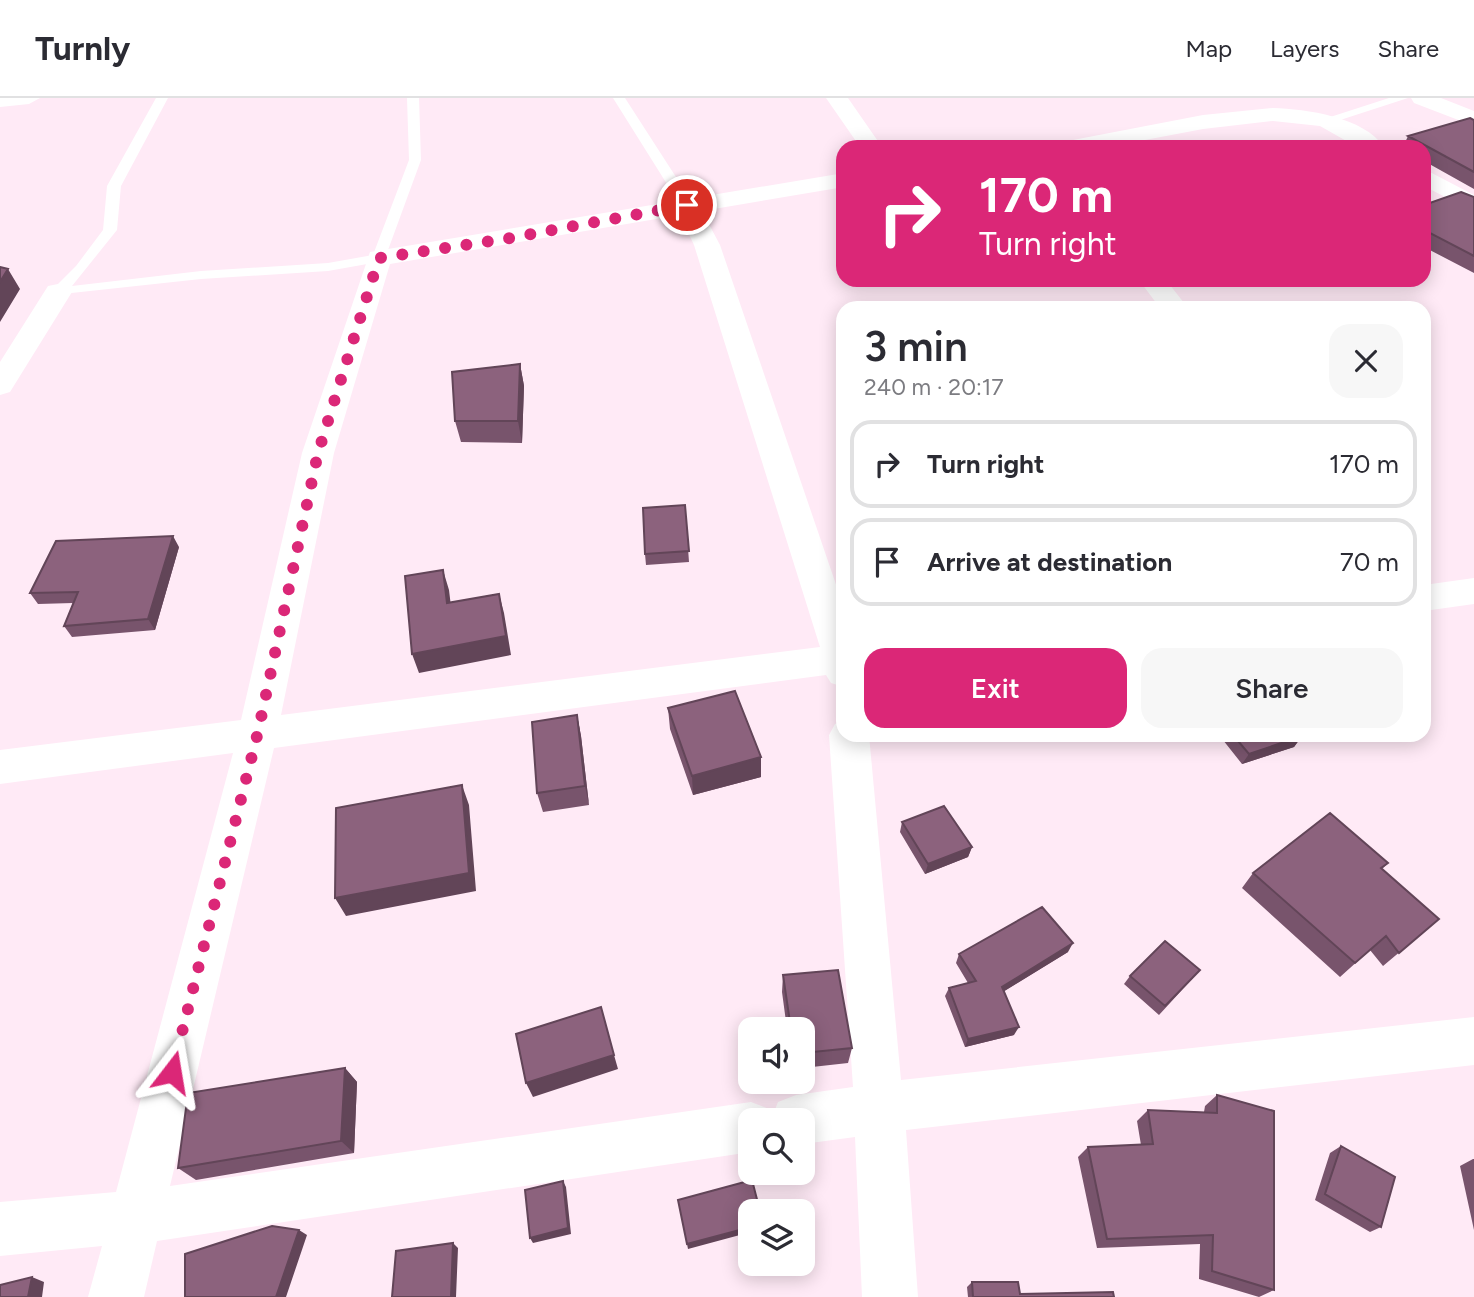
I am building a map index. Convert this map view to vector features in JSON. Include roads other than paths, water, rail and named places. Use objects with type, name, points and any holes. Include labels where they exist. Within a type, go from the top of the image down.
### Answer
[{"type":"street","points":[[0,101],[29,98]]},
{"type":"street","points":[[837,98],[867,140]]},
{"type":"street","points":[[1422,98],[1474,119]]},
{"type":"street","points":[[1112,140],[1252,115],[1289,113],[1326,120],[1361,140]]},
{"type":"street","points":[[1431,180],[1474,205]]},
{"type":"street","points":[[116,1297],[258,732],[318,453],[379,258],[505,239],[687,205],[836,181]]},
{"type":"street","points":[[687,205],[706,244],[836,642]]},
{"type":"street","points":[[1158,287],[1168,301]]},
{"type":"street","points":[[0,386],[58,292]]},
{"type":"street","points":[[1431,597],[1474,591]]},
{"type":"street","points":[[0,767],[258,732],[836,664]]},
{"type":"street","points":[[850,742],[879,1108],[890,1297]]},
{"type":"street","points":[[815,1117],[1474,1041]]},
{"type":"street","points":[[0,1229],[136,1217],[738,1129]]},
{"type":"lane","points":[[58,292],[81,269],[110,230],[114,186],[162,98]]},
{"type":"lane","points":[[58,292],[201,275],[328,267],[379,258],[415,160],[413,98]]},
{"type":"lane","points":[[619,98],[687,205]]},
{"type":"lane","points":[[1326,120],[1402,98]]}]
